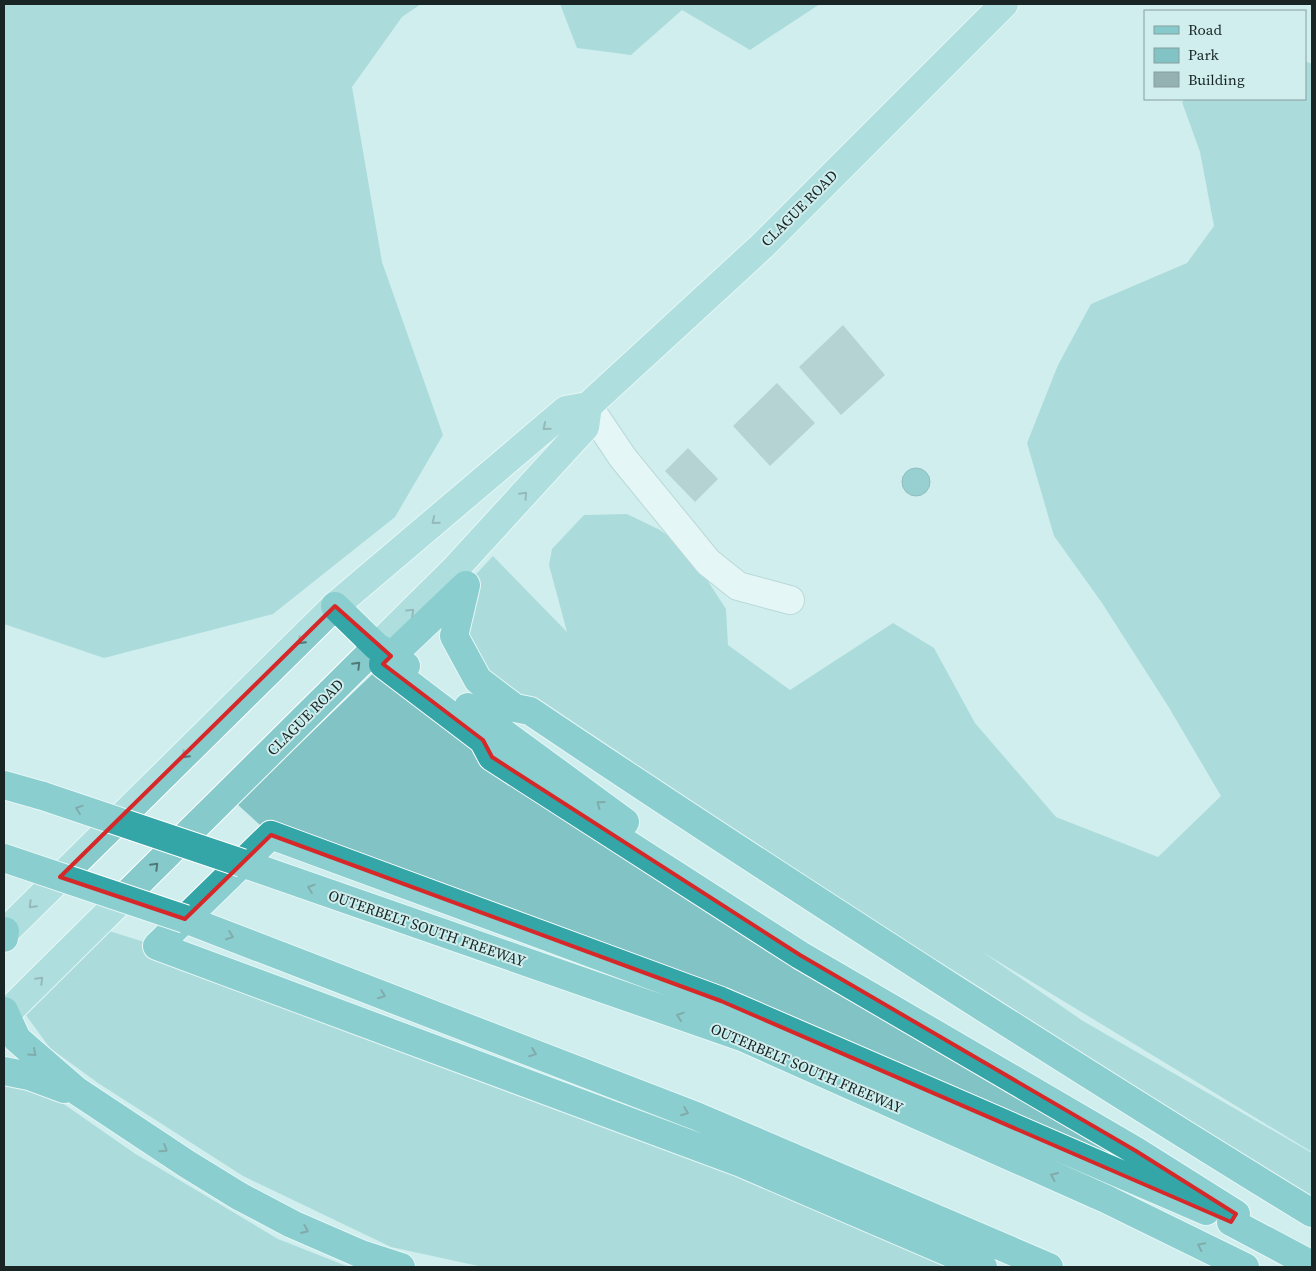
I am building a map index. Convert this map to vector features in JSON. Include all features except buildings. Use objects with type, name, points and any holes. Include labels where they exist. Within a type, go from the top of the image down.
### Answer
[{"type":"highway","points":[[1231,1222],[1236,1214],[1211,1198],[1128,1146],[800,955],[492,757],[483,740],[383,664],[384,651],[466,585],[454,636],[478,680],[514,708],[530,711],[696,823],[1154,1115],[1312,1213]]},
{"type":"highway","points":[[335,606],[384,651],[465,705],[630,826],[1124,1139],[1312,1254]]},
{"type":"highway","name":"OUTERBELT SOUTH FREEWAY","points":[[4,785],[43,796],[242,863],[742,1038],[1106,1200],[1245,1267]]},
{"type":"highway","points":[[983,1267],[742,1163],[156,946],[271,835],[721,1001],[1231,1222],[1312,1266]]},
{"type":"highway","points":[[4,858],[185,919],[696,1116],[1049,1267]]},
{"type":"highway","points":[[4,1014],[17,1039],[87,1098],[232,1192],[283,1220],[361,1254],[400,1267]]},
{"type":"highway","points":[[4,1070],[29,1076],[87,1098]]},
{"type":"main road","name":"CLAGUE ROAD","points":[[4,934],[335,606],[566,410],[588,406],[762,246],[1004,4]]},
{"type":"main road","name":"CLAGUE ROAD","points":[[4,1014],[384,651],[455,569],[585,427],[588,406]]},
{"type":"lane","points":[[588,406],[623,458],[708,562],[738,586],[790,600]]},
{"type":"highlighted area","points":[[335,606],[391,656],[383,664],[483,740],[492,757],[800,955],[1136,1151],[1236,1214],[1231,1222],[721,1001],[271,835],[185,919],[60,877]]},
{"type":"green space","points":[[4,4],[421,4],[402,17],[352,87],[382,262],[443,435],[395,517],[273,614],[104,658],[4,624]]},
{"type":"green space","points":[[560,4],[820,4],[750,50],[682,10],[631,55],[577,48]]},
{"type":"green space","points":[[1306,61],[1312,64],[1312,1152],[981,951],[1083,1021],[1312,1153],[1312,1213],[515,708],[454,636],[466,585],[493,556],[567,632],[549,565],[552,549],[584,515],[627,514],[660,530],[687,549],[726,609],[728,645],[790,690],[893,623],[934,648],[975,723],[1056,817],[1158,857],[1221,796],[1168,706],[1102,603],[1054,536],[1027,443],[1058,365],[1091,304],[1187,263],[1214,226],[1200,152],[1182,102],[1184,100],[1306,100]]},
{"type":"green space","points":[[383,664],[483,740],[1236,1214],[271,835],[237,804]]},
{"type":"green space","points":[[106,930],[157,946],[983,1267],[483,1267],[391,1247],[243,1176],[98,1083],[50,1048],[25,1014]]},
{"type":"green space","points":[[14,1081],[58,1100],[134,1153],[278,1239],[349,1267],[4,1267],[4,1082]]},
{"type":"shaded area","points":[[916,468],[926,472],[930,482],[926,492],[916,496],[906,492],[902,482],[906,472]]}]
